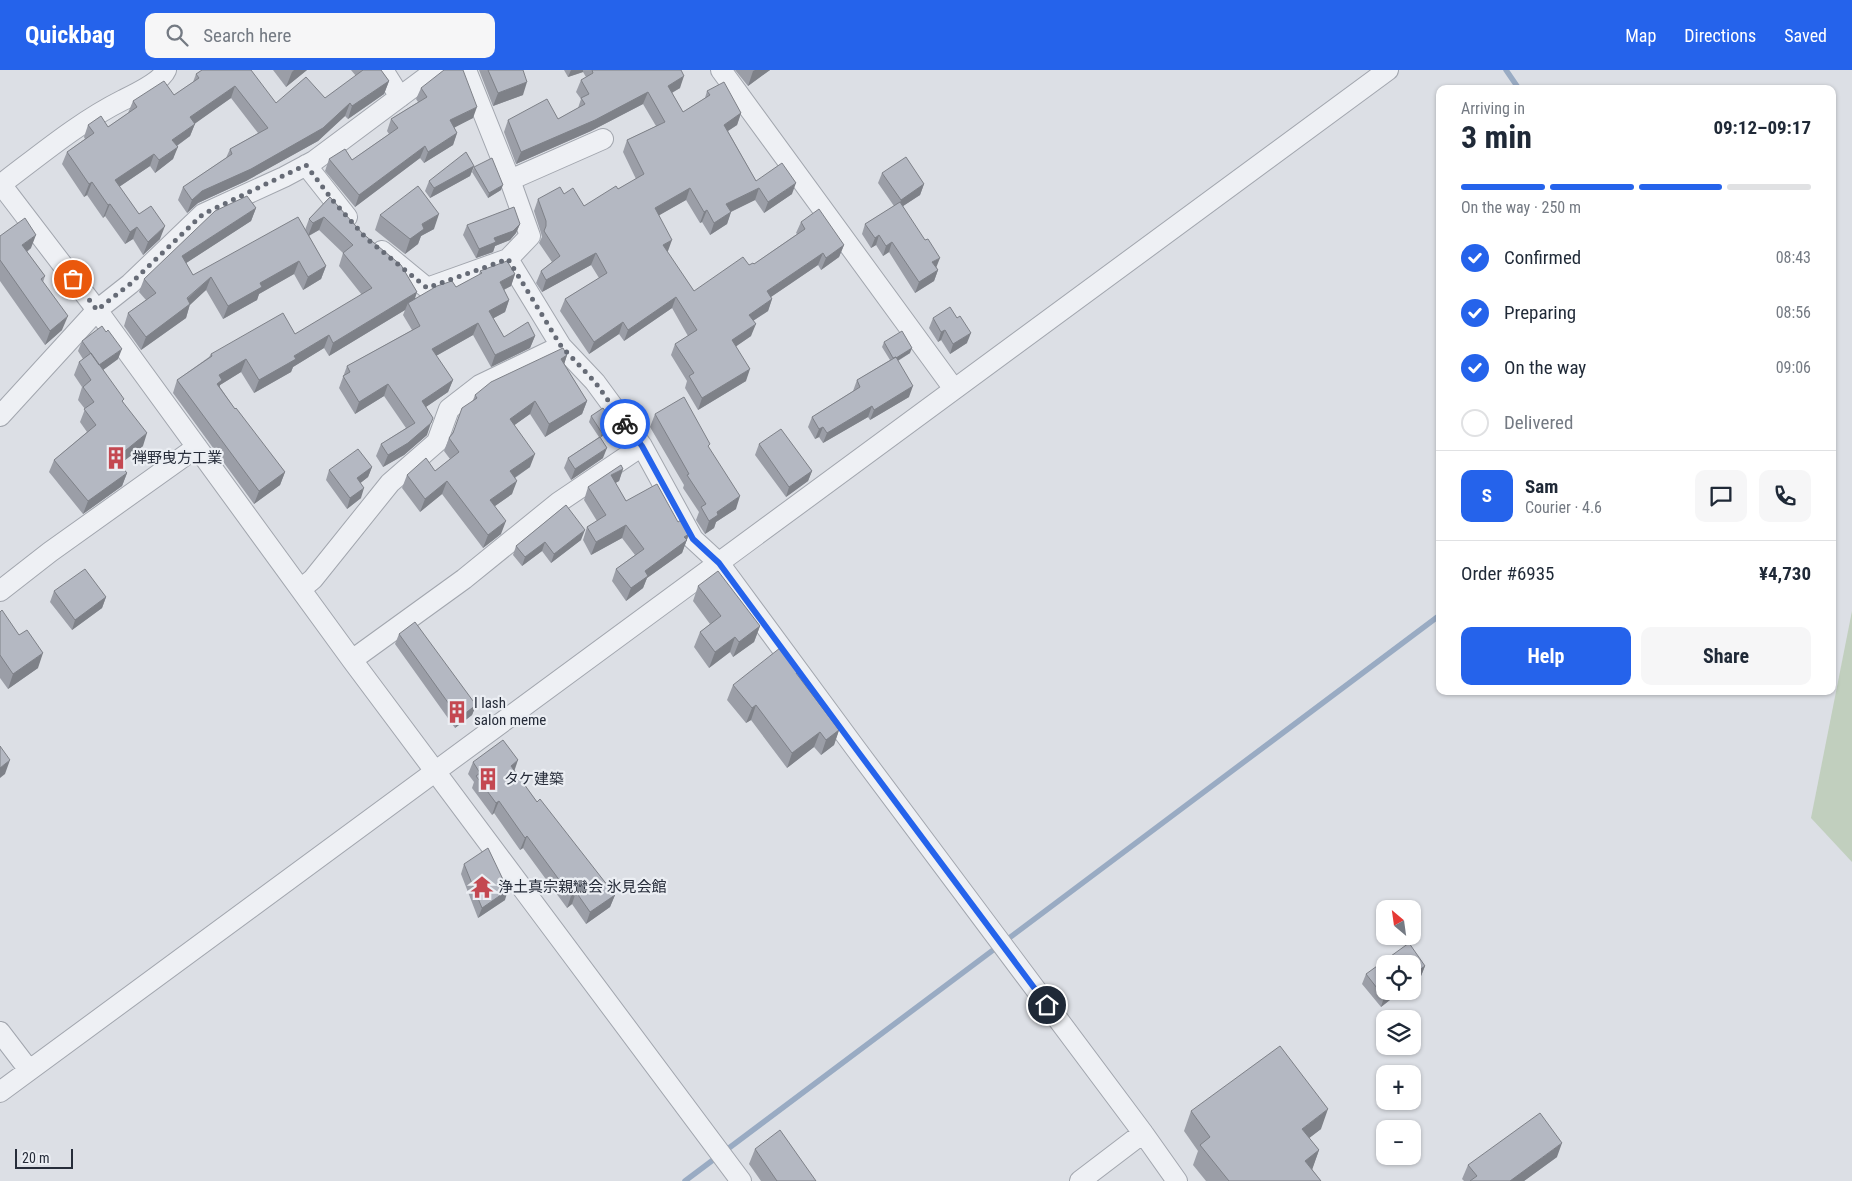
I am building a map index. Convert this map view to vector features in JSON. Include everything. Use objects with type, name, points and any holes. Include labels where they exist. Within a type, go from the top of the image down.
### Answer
[{"type":"street","points":[[166,70],[164,75],[142,90],[100,111],[0,184],[97,310],[352,660],[740,1181]]},
{"type":"street","points":[[383,70],[400,97]]},
{"type":"street","points":[[0,416],[97,310],[130,284],[203,214],[306,165],[436,70]]},
{"type":"street","points":[[306,165],[334,202],[363,235],[427,288],[508,259],[530,236],[466,70]]},
{"type":"street","points":[[721,70],[954,389]]},
{"type":"street","points":[[0,1092],[1388,70]]},
{"type":"street","points":[[510,180],[603,139]]},
{"type":"street","points":[[508,259],[561,346],[595,382],[642,446],[693,539],[719,563],[1177,1181]]},
{"type":"street","points":[[301,589],[314,579],[390,483],[437,442],[449,408],[480,385],[561,346]]},
{"type":"street","points":[[352,660],[464,579],[559,502],[642,446]]},
{"type":"street","points":[[0,591],[50,552],[197,447]]},
{"type":"street","points":[[0,1032],[29,1070]]},
{"type":"street","points":[[1080,1181],[1143,1133]]},
{"type":"green space","points":[[1852,611],[1852,862],[1811,818]]},
{"type":"building","points":[[202,70],[251,70],[276,103],[306,77],[325,98],[363,70],[381,70],[389,81],[352,106],[350,103],[323,128],[251,169],[202,191],[192,200],[183,187],[232,154],[230,149],[268,128],[235,86],[190,117],[195,124],[172,140],[178,147],[159,160],[154,154],[115,180],[139,214],[151,206],[165,226],[148,242],[137,227],[130,232],[92,182],[89,184],[67,152],[94,133],[88,125],[101,116],[108,127],[137,107],[133,101],[164,81],[174,95],[199,78],[196,74]]},
{"type":"building","points":[[444,70],[463,70],[477,107],[450,120],[457,133],[428,152],[425,146],[359,195],[329,159],[345,149],[352,160],[398,128],[391,119],[427,97],[421,88]]},
{"type":"building","points":[[488,70],[523,70],[527,82],[498,93]]},
{"type":"building","points":[[592,70],[681,70],[684,76],[668,86],[683,112],[710,95],[707,91],[724,82],[741,113],[724,125],[756,181],[782,163],[796,183],[768,202],[759,188],[726,204],[731,212],[714,223],[707,210],[704,212],[690,188],[655,208],[672,240],[663,245],[694,291],[743,257],[749,265],[754,264],[805,229],[801,222],[819,209],[844,245],[826,258],[823,253],[767,291],[772,299],[749,315],[756,324],[732,340],[750,369],[702,398],[689,376],[694,373],[675,344],[697,330],[676,297],[628,330],[623,322],[594,342],[565,299],[607,273],[596,253],[546,280],[541,271],[560,256],[544,231],[546,221],[538,199],[560,187],[564,194],[573,188],[584,206],[616,186],[618,189],[644,174],[627,140],[665,122],[648,92],[595,120],[521,152],[508,120],[547,99],[558,119],[585,104],[581,98],[589,94],[581,80],[593,73]]},
{"type":"building","points":[[466,152],[474,166],[434,188],[429,181]]},
{"type":"building","points":[[906,157],[924,184],[901,200],[882,173]]},
{"type":"building","points":[[492,158],[503,185],[489,193],[474,167]]},
{"type":"building","points":[[418,186],[439,214],[422,224],[424,229],[410,239],[380,215]]},
{"type":"building","points":[[247,196],[256,208],[182,256],[193,275],[298,217],[326,266],[308,277],[299,261],[260,283],[262,287],[228,306],[211,277],[187,298],[190,304],[146,337],[128,313],[156,293],[144,279],[215,211]]},
{"type":"building","points":[[330,197],[362,233],[401,265],[417,292],[333,343],[329,335],[294,356],[296,359],[259,380],[246,359],[219,375],[222,380],[217,384],[285,472],[259,491],[177,380],[212,356],[211,354],[283,313],[295,334],[372,288],[343,253],[353,245],[324,217],[313,223],[309,219]]},
{"type":"building","points":[[900,202],[925,240],[928,239],[940,258],[932,262],[938,270],[919,282],[892,242],[886,246],[879,235],[875,238],[865,224]]},
{"type":"building","points":[[514,207],[520,224],[513,231],[494,238],[496,242],[479,249],[467,225]]},
{"type":"building","points":[[25,218],[36,235],[22,245],[45,276],[41,279],[68,316],[50,331],[0,260],[0,236]]},
{"type":"building","points":[[507,261],[515,274],[500,282],[509,300],[489,311],[504,337],[528,322],[535,336],[495,355],[478,323],[432,349],[453,380],[422,401],[433,418],[431,423],[408,443],[388,455],[381,444],[415,423],[388,384],[359,402],[343,376],[350,372],[347,366],[420,326],[408,303],[437,286],[452,281],[456,287],[482,273],[480,271]]},
{"type":"building","points":[[950,307],[957,318],[960,316],[971,333],[953,344],[945,330],[941,332],[933,318]]},
{"type":"building","points":[[102,326],[106,332],[108,330],[122,349],[99,365],[82,341]]},
{"type":"building","points":[[902,331],[912,348],[893,358],[884,342]]},
{"type":"building","points":[[563,348],[567,355],[561,359],[587,401],[549,424],[535,401],[510,419],[535,454],[510,471],[517,481],[490,500],[506,521],[488,535],[447,481],[425,499],[407,475],[426,458],[435,471],[459,452],[449,438],[453,433],[462,408],[477,398],[475,395],[491,382]]},
{"type":"building","points":[[91,353],[124,399],[122,401],[147,433],[115,459],[127,473],[88,501],[54,460],[96,425],[84,409],[94,402],[83,387],[91,380],[79,362]]},
{"type":"building","points":[[896,357],[913,386],[874,410],[872,406],[827,433],[823,427],[819,429],[812,417],[860,387],[857,380]]},
{"type":"building","points":[[684,397],[710,444],[708,446],[740,496],[717,512],[718,515],[709,521],[701,507],[706,504],[687,475],[689,474],[655,414]]},
{"type":"building","points":[[603,408],[614,424],[602,433],[591,416]]},
{"type":"building","points":[[781,429],[812,471],[789,487],[759,444]]},
{"type":"building","points":[[600,437],[607,448],[575,469],[568,458]]},
{"type":"building","points":[[358,449],[372,467],[357,478],[364,488],[350,498],[329,470]]},
{"type":"building","points":[[621,465],[623,469],[611,475],[626,501],[657,484],[678,522],[681,520],[689,534],[684,537],[687,540],[645,571],[648,576],[631,588],[616,569],[644,549],[626,525],[596,542],[587,527],[606,515],[588,487]]},
{"type":"building","points":[[566,505],[585,530],[554,554],[545,542],[525,557],[516,546]]},
{"type":"building","points":[[85,569],[106,597],[75,620],[54,591]]},
{"type":"building","points":[[718,571],[760,626],[739,642],[735,637],[715,652],[700,632],[721,616],[698,586]]},
{"type":"building","points":[[2,610],[19,635],[27,630],[43,653],[13,674],[0,655],[0,612]]},
{"type":"building","points":[[415,622],[476,705],[459,718],[399,634]]},
{"type":"building","points":[[780,648],[799,671],[796,673],[839,730],[826,740],[820,732],[792,753],[756,705],[752,708],[733,685]]},
{"type":"building","points":[[503,740],[518,760],[511,766],[537,802],[540,799],[615,895],[590,912],[576,892],[571,896],[527,836],[525,838],[499,801],[496,803],[476,776],[480,773],[473,762]]},
{"type":"building","points":[[0,746],[10,760],[0,768]]},
{"type":"building","name":"浄土真宗親鸞会 氷見会館","points":[[488,848],[508,890],[482,908],[464,864]]},
{"type":"building","points":[[1406,945],[1410,945],[1417,955],[1392,955]]},
{"type":"building","points":[[1421,960],[1425,966],[1421,969]]},
{"type":"building","points":[[1376,967],[1376,987],[1366,974]]},
{"type":"building","points":[[1280,1046],[1328,1109],[1302,1129],[1319,1150],[1305,1161],[1321,1181],[1229,1181],[1200,1145],[1210,1137],[1191,1111]]},
{"type":"building","points":[[1540,1113],[1562,1143],[1510,1181],[1470,1181],[1477,1176],[1468,1165]]},
{"type":"building","points":[[780,1130],[816,1181],[777,1181],[755,1149]]},
{"type":"waterway","points":[[1506,70],[1516,85]]},
{"type":"waterway","points":[[685,1181],[1436,618]]},
{"type":"way so far","points":[[73,279],[97,310],[130,284],[203,214],[306,165],[334,202],[366,238],[427,288],[508,259],[561,346],[595,382],[625,424]]},
{"type":"place","name":"禅野曳方工業","points":[[116,458]]},
{"type":"place","name":"I lash salon meme","points":[[457,712]]},
{"type":"place","name":"タケ建築","points":[[488,779]]},
{"type":"place","name":"浄土真宗親鸞会 氷見会館","points":[[482,887]]},
{"type":"route","points":[[625,424],[642,446],[693,539],[719,563],[1047,1005]]}]
